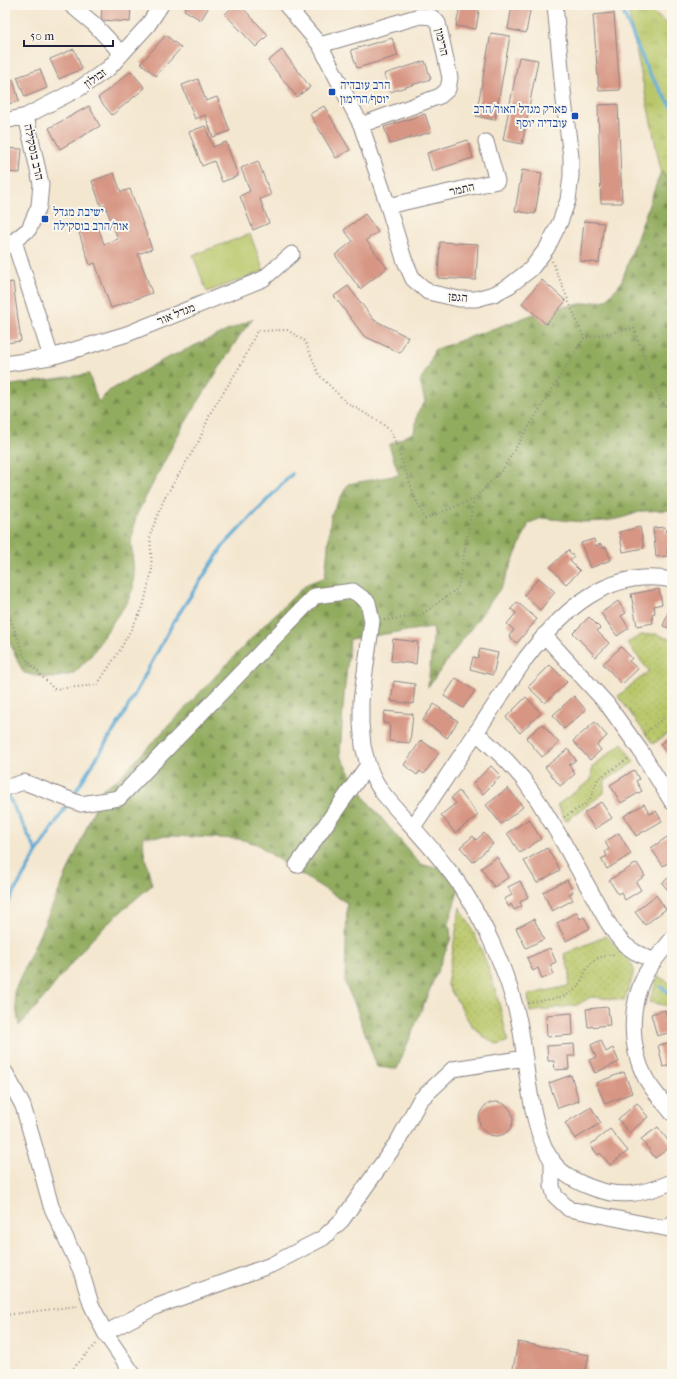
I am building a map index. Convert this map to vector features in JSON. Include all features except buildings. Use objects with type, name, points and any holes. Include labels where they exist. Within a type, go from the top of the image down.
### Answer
[{"type":"street","points":[[71,5],[94,24],[122,54]]},
{"type":"street","name":"זבולון","points":[[5,121],[26,116],[80,88],[109,68],[148,25],[161,5]]},
{"type":"street","name":"הגפן","points":[[286,5],[320,44],[361,125],[404,259],[413,279],[428,292],[459,299],[476,299],[494,294],[509,286],[531,269],[547,248],[560,222],[568,200],[571,176],[571,157],[555,5]]},
{"type":"street","name":"הרימון","points":[[320,44],[420,16],[432,17],[438,23],[450,78],[448,89],[440,96],[361,125]]},
{"type":"street","name":"הרב בוסקילה","points":[[10,243],[29,229],[39,206],[41,184],[26,116]]},
{"type":"street","name":"התמר","points":[[388,206],[497,181],[486,142]]},
{"type":"street","points":[[10,243],[51,357]]},
{"type":"street","name":"מגדל אור","points":[[5,364],[51,357],[127,334],[263,279],[292,254]]},
{"type":"street","points":[[413,827],[514,675],[544,635],[573,607],[604,587],[626,580],[647,578],[672,580]]},
{"type":"street","points":[[5,788],[24,782],[81,804],[119,798],[315,596],[353,591],[368,602],[372,621],[362,701],[361,723],[363,746],[368,765],[374,780],[382,792],[448,868],[476,913],[491,941],[503,968],[520,1025],[534,1113],[546,1150],[564,1173],[584,1185],[602,1192],[619,1195],[638,1193],[656,1189],[672,1182]]},
{"type":"street","points":[[544,635],[607,704],[637,746],[672,802]]},
{"type":"street","points":[[476,732],[507,761],[523,779],[552,824],[607,921],[616,934],[635,952],[654,961]]},
{"type":"street","points":[[297,865],[368,765]]},
{"type":"street","points":[[672,940],[645,974],[638,995],[633,1032],[635,1049],[646,1079],[672,1113]]},
{"type":"street","points":[[105,1334],[155,1307],[271,1266],[323,1238],[342,1220],[398,1142],[420,1100],[453,1069],[525,1058]]},
{"type":"street","points":[[5,1072],[23,1106],[51,1206],[81,1271],[91,1304],[105,1334],[133,1374]]},
{"type":"street","points":[[552,1159],[552,1186],[555,1196],[569,1210],[669,1229],[672,1223]]},
{"type":"path","points":[[547,248],[584,338]]},
{"type":"path","points":[[5,604],[25,658],[54,689],[97,685],[120,650],[143,607],[152,570],[150,535],[164,499],[199,441],[211,412],[242,363],[257,331],[287,330],[305,341],[319,375],[347,403],[380,422],[391,431],[416,500],[425,519],[474,499],[502,470],[584,338],[634,328],[660,400],[672,413]]},
{"type":"path","points":[[372,621],[420,616],[458,588],[474,499]]},
{"type":"path","points":[[552,824],[583,806],[590,799],[598,779],[637,746],[672,711]]},
{"type":"path","points":[[514,1005],[560,997],[568,994],[580,983],[588,966],[597,958],[610,954],[635,952]]},
{"type":"path","points":[[5,1315],[91,1304]]},
{"type":"path","points":[[68,1374],[105,1334]]},
{"type":"green space","points":[[627,5],[644,5],[672,28],[672,186],[661,171]]},
{"type":"green space","points":[[661,171],[672,186],[672,510],[642,511],[622,518],[605,521],[583,522],[542,518],[529,523],[502,586],[428,687],[434,627],[350,639],[340,755],[367,801],[420,864],[463,875],[449,921],[451,938],[397,1069],[377,1067],[355,1005],[345,983],[347,903],[283,863],[257,844],[239,839],[173,836],[143,837],[144,852],[152,885],[100,931],[19,1026],[14,992],[103,788],[118,779],[266,623],[307,584],[325,577],[331,515],[348,484],[399,475],[389,445],[414,432],[418,412],[425,402],[420,381],[429,366],[434,350],[548,309],[606,300],[621,283]]},
{"type":"green space","points":[[250,234],[264,271],[207,292],[193,255]]},
{"type":"green space","points":[[253,319],[240,335],[180,431],[136,516],[131,542],[134,573],[133,588],[127,603],[90,657],[73,674],[53,678],[24,673],[5,630],[5,386],[89,374],[98,402],[109,391],[161,361]]},
{"type":"green space","points":[[656,634],[672,640],[672,731],[653,744],[618,696],[649,671],[627,643],[641,635]]},
{"type":"green space","points":[[622,743],[634,762],[605,781],[604,793],[566,821],[557,805],[591,780],[592,767]]},
{"type":"green space","points":[[460,907],[484,956],[500,1006],[508,1041],[498,1045],[484,1037],[471,1025],[447,984]]},
{"type":"green space","points":[[606,936],[632,963],[632,979],[624,1000],[591,997],[577,1005],[530,1012],[528,995],[568,986],[570,973],[564,954]]},
{"type":"green space","points":[[658,976],[672,984],[672,1007],[649,1002]]},
{"type":"waterway","points":[[620,5],[649,73],[672,107]]},
{"type":"waterway","points":[[72,797],[123,716],[174,621],[224,545],[292,474]]},
{"type":"waterway","points":[[6,792],[37,852]]},
{"type":"waterway","points":[[5,908],[37,852],[69,802]]},
{"type":"waterway","points":[[661,987],[672,994]]},
{"type":"place","name":"הרב עובדיה יוסף/הרימון","points":[[332,92]]},
{"type":"place","name":"פארק מגדל האור/הרב עובדיה יוסף","points":[[575,116]]},
{"type":"place","name":"ישיבת מגדל אור/הרב בוסקילה","points":[[45,219]]}]
